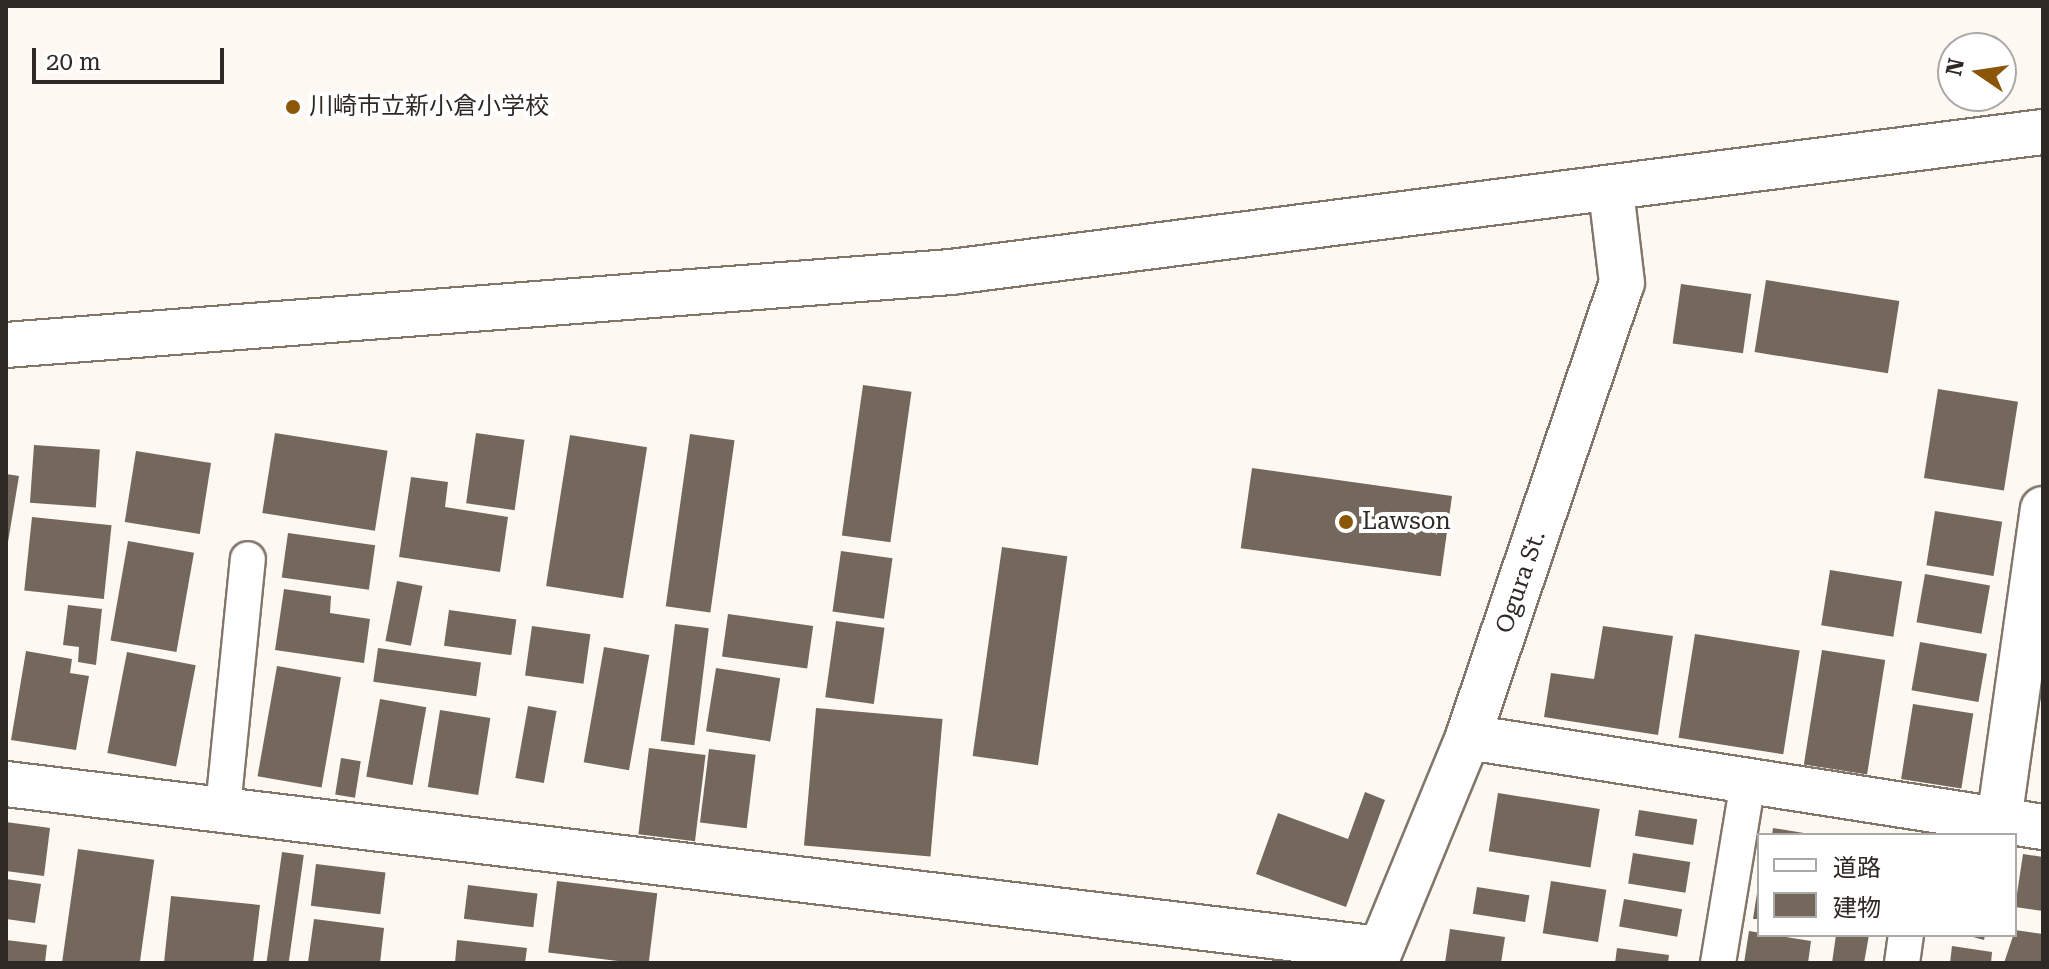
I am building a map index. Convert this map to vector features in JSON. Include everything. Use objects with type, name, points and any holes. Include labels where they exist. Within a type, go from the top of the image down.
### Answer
[{"type":"street","points":[[6,345],[951,272],[1611,191],[2043,132]]},
{"type":"street","name":"Ogura St.","points":[[1377,956],[1468,737],[1622,283],[1611,191]]},
{"type":"street","points":[[1999,821],[2043,509]]},
{"type":"street","points":[[1468,737],[1747,787],[1922,823],[1999,821],[2043,827]]},
{"type":"street","points":[[6,784],[223,808],[1377,956]]},
{"type":"lane","points":[[223,808],[248,559]]},
{"type":"lane","points":[[1718,963],[1747,787]]},
{"type":"lane","points":[[1902,963],[1906,937]]},
{"type":"building","points":[[1766,280],[1899,301],[1888,373],[1755,352]]},
{"type":"building","points":[[1681,284],[1751,294],[1743,353],[1673,343]]},
{"type":"building","points":[[863,385],[912,392],[890,542],[842,536]]},
{"type":"building","points":[[1938,389],[2018,402],[2004,491],[1924,478]]},
{"type":"building","points":[[275,433],[388,451],[375,531],[262,513]]},
{"type":"building","points":[[476,433],[525,440],[515,510],[466,503]]},
{"type":"building","points":[[690,434],[735,440],[710,613],[666,606]]},
{"type":"building","points":[[570,435],[647,447],[623,598],[546,586]]},
{"type":"building","points":[[34,445],[100,450],[96,507],[30,503]]},
{"type":"building","points":[[136,451],[211,463],[200,534],[125,522]]},
{"type":"building","name":"Lawson","points":[[1252,468],[1452,496],[1441,576],[1241,548]]},
{"type":"building","points":[[6,474],[19,476],[8,542],[6,542]]},
{"type":"building","points":[[411,477],[448,482],[445,507],[508,517],[500,572],[399,557]]},
{"type":"building","points":[[1935,511],[2002,522],[1994,576],[1926,565]]},
{"type":"building","points":[[32,517],[112,525],[104,599],[24,591]]},
{"type":"building","points":[[288,533],[375,545],[369,590],[282,578]]},
{"type":"building","points":[[128,541],[194,553],[176,652],[110,640]]},
{"type":"building","points":[[1002,547],[1067,556],[1038,765],[973,756]]},
{"type":"building","points":[[841,551],[892,558],[884,619],[833,611]]},
{"type":"building","points":[[1830,570],[1902,581],[1893,637],[1821,625]]},
{"type":"building","points":[[1925,574],[1990,585],[1981,634],[1916,622]]},
{"type":"building","points":[[397,581],[423,586],[411,646],[385,641]]},
{"type":"building","points":[[284,589],[331,596],[330,613],[370,619],[364,663],[275,650]]},
{"type":"building","points":[[68,605],[102,609],[96,665],[78,662],[79,647],[63,645]]},
{"type":"building","points":[[449,610],[516,619],[511,655],[444,646]]},
{"type":"building","points":[[728,614],[813,626],[807,669],[722,657]]},
{"type":"building","points":[[836,621],[885,628],[874,704],[825,697]]},
{"type":"building","points":[[675,624],[709,628],[694,745],[661,741]]},
{"type":"building","points":[[532,626],[590,634],[583,684],[525,676]]},
{"type":"building","points":[[1603,626],[1673,636],[1658,735],[1544,717],[1551,673],[1594,679]]},
{"type":"building","points":[[1695,634],[1800,651],[1783,754],[1679,738]]},
{"type":"building","points":[[1920,642],[1987,654],[1978,702],[1911,690]]},
{"type":"building","points":[[604,647],[649,655],[629,770],[584,762]]},
{"type":"building","points":[[378,648],[481,662],[476,696],[373,682]]},
{"type":"building","points":[[1822,650],[1885,660],[1867,775],[1804,765]]},
{"type":"building","points":[[26,651],[72,659],[70,673],[89,676],[76,750],[11,740]]},
{"type":"building","points":[[127,652],[196,665],[176,766],[107,753]]},
{"type":"building","points":[[277,666],[341,677],[322,788],[258,776]]},
{"type":"building","points":[[716,668],[780,678],[770,741],[706,731]]},
{"type":"building","points":[[380,699],[426,707],[413,785],[366,777]]},
{"type":"building","points":[[1913,704],[1973,714],[1961,789],[1901,779]]},
{"type":"building","points":[[528,706],[557,711],[544,783],[515,778]]},
{"type":"building","points":[[816,708],[943,719],[930,857],[804,845]]},
{"type":"building","points":[[440,710],[490,718],[478,795],[428,787]]},
{"type":"building","points":[[649,748],[706,755],[695,841],[638,834]]},
{"type":"building","points":[[709,749],[756,755],[747,828],[700,822]]},
{"type":"building","points":[[341,758],[361,761],[355,798],[335,795]]},
{"type":"building","points":[[1365,792],[1385,800],[1346,907],[1256,874],[1278,813],[1348,839]]},
{"type":"building","points":[[1498,793],[1600,809],[1591,867],[1489,851]]},
{"type":"building","points":[[1639,810],[1697,819],[1693,845],[1635,836]]},
{"type":"building","points":[[6,822],[50,828],[44,876],[6,871]]},
{"type":"building","points":[[1773,828],[1804,833],[1772,833]]},
{"type":"building","points":[[78,849],[154,860],[140,963],[62,963]]},
{"type":"building","points":[[282,852],[304,855],[289,963],[266,963]]},
{"type":"building","points":[[1633,853],[1690,862],[1685,893],[1628,884]]},
{"type":"building","points":[[2023,854],[2043,857],[2043,911],[2017,907]]},
{"type":"building","points":[[316,864],[385,873],[380,914],[311,906]]},
{"type":"building","points":[[6,879],[41,884],[35,923],[6,919]]},
{"type":"building","points":[[557,881],[657,893],[649,963],[548,952]]},
{"type":"building","points":[[1551,881],[1606,890],[1598,942],[1543,933]]},
{"type":"building","points":[[468,885],[537,894],[533,927],[464,919]]},
{"type":"building","points":[[1477,887],[1529,895],[1525,922],[1473,914]]},
{"type":"building","points":[[1757,893],[1757,919],[1753,919]]},
{"type":"building","points":[[171,896],[260,905],[253,963],[164,963]]},
{"type":"building","points":[[1624,899],[1682,909],[1677,937],[1619,927]]},
{"type":"building","points":[[314,919],[384,928],[380,963],[308,962]]},
{"type":"building","points":[[1450,929],[1505,937],[1501,963],[1445,963]]},
{"type":"building","points":[[2017,930],[2043,934],[2043,963],[2004,963],[2013,937],[2017,937]]},
{"type":"building","points":[[1749,931],[1757,932],[1757,937],[1811,941],[1808,963],[1744,963]]},
{"type":"building","points":[[1836,937],[1869,937],[1864,963],[1832,963]]},
{"type":"building","points":[[6,940],[47,945],[45,963],[6,963]]},
{"type":"building","points":[[457,940],[527,948],[525,963],[455,963]]},
{"type":"building","points":[[1952,946],[1992,952],[1991,963],[1950,963]]},
{"type":"building","points":[[1617,948],[1669,955],[1668,963],[1615,963]]},
{"type":"place","name":"川崎市立新小倉小学校","points":[[293,107]]},
{"type":"place","name":"Lawson","points":[[1346,522]]}]
